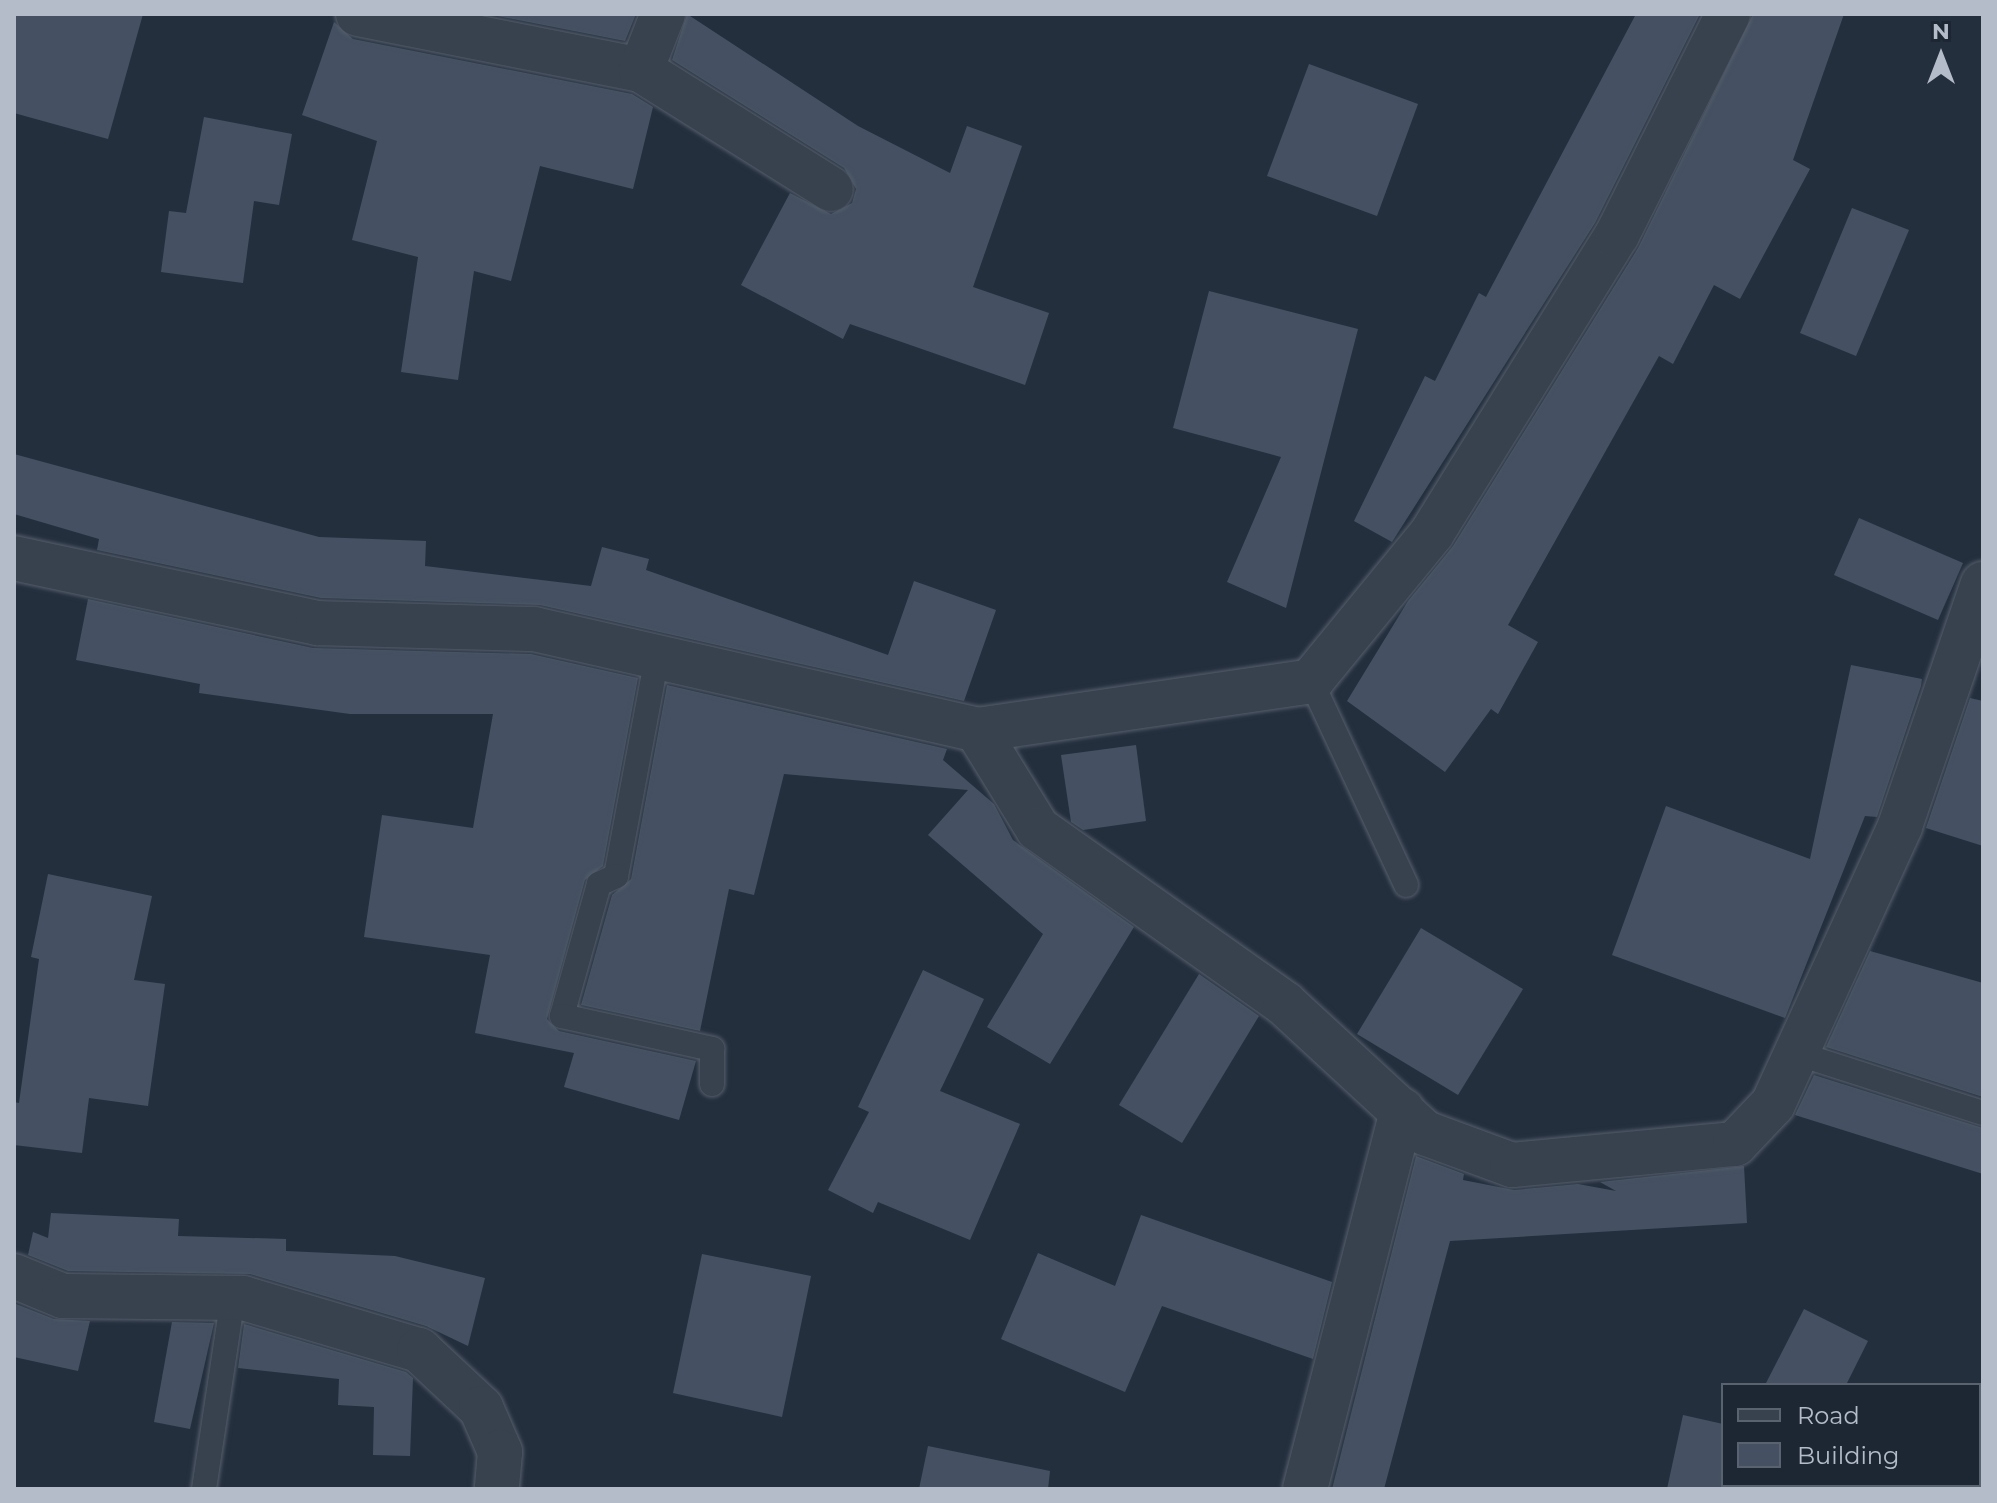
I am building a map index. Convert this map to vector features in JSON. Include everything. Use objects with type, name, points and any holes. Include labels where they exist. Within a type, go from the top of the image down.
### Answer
[{"type":"street","points":[[358,14],[641,70],[831,189]]},
{"type":"street","points":[[641,70],[663,14]]},
{"type":"street","points":[[14,558],[318,623],[534,629],[977,730],[1311,681],[1432,533],[1617,235],[1728,14]]},
{"type":"street","points":[[977,730],[1038,829],[1285,1004],[1425,1133],[1512,1165],[1735,1144],[1773,1104],[1900,826],[1983,584]]},
{"type":"street","points":[[1305,1489],[1402,1110]]},
{"type":"street","points":[[14,1276],[63,1296],[233,1298],[419,1350],[481,1408],[500,1452],[497,1489]]},
{"type":"lane","points":[[657,657],[616,876],[599,884],[562,1016],[712,1049],[712,1084]]},
{"type":"lane","points":[[1311,681],[1406,885]]},
{"type":"lane","points":[[1796,1053],[1983,1113]]},
{"type":"lane","points":[[204,1489],[233,1298]]},
{"type":"building","points":[[14,14],[143,14],[108,139],[14,113]]},
{"type":"building","points":[[487,14],[636,14],[625,41]]},
{"type":"building","points":[[687,14],[858,126],[950,173],[967,126],[1022,146],[973,287],[1049,313],[1025,385],[850,324],[843,339],[741,285],[790,193],[831,214],[852,203],[856,189],[844,168],[672,60]]},
{"type":"building","points":[[1636,14],[1700,14],[1595,223],[1392,542],[1354,521],[1425,376],[1435,381],[1479,293],[1486,297]]},
{"type":"building","points":[[1753,14],[1844,14],[1793,160],[1810,169],[1740,299],[1714,285],[1673,364],[1659,356],[1508,625],[1538,642],[1498,714],[1491,709],[1445,772],[1347,701],[1408,601],[1453,546],[1638,248]]},
{"type":"building","points":[[334,22],[353,39],[632,94],[653,107],[633,189],[540,166],[511,281],[474,271],[458,380],[401,372],[418,257],[352,240],[377,141],[302,115]]},
{"type":"building","points":[[1309,64],[1418,104],[1377,216],[1267,176]]},
{"type":"building","points":[[204,117],[292,134],[279,205],[254,201],[243,283],[161,272],[169,211],[186,213]]},
{"type":"building","points":[[1852,208],[1909,230],[1856,356],[1800,333]]},
{"type":"building","points":[[1209,291],[1358,329],[1286,608],[1227,582],[1281,457],[1173,428]]},
{"type":"building","points":[[14,454],[319,537],[426,541],[425,566],[591,586],[602,547],[649,559],[646,570],[888,655],[914,581],[996,610],[964,701],[540,605],[321,598],[97,550],[99,539],[14,514]]},
{"type":"building","points":[[1859,518],[1963,563],[1938,620],[1834,575]]},
{"type":"building","points":[[88,599],[313,648],[531,654],[638,678],[603,866],[585,880],[547,1019],[559,1031],[696,1061],[679,1120],[564,1087],[574,1053],[475,1033],[490,955],[364,937],[382,815],[473,828],[493,714],[350,714],[199,693],[200,684],[76,660]]},
{"type":"building","points":[[1851,665],[1922,679],[1921,686],[1877,817],[1865,816],[1785,1018],[1612,955],[1666,806],[1810,859]]},
{"type":"building","points":[[667,685],[947,749],[943,760],[994,804],[1013,840],[1134,927],[1050,1064],[987,1027],[1043,934],[928,835],[968,790],[784,774],[754,895],[729,889],[700,1031],[581,1005],[612,895],[631,879]]},
{"type":"building","points":[[1970,698],[1983,701],[1983,846],[1926,828]]},
{"type":"building","points":[[1136,745],[1146,821],[1083,830],[1071,822],[1061,755]]},
{"type":"building","points":[[48,874],[152,896],[134,980],[165,984],[148,1106],[89,1098],[82,1153],[14,1145],[14,1102],[19,1103],[39,959],[31,957]]},
{"type":"building","points":[[1421,928],[1523,989],[1458,1095],[1357,1034]]},
{"type":"building","points":[[1870,951],[1983,983],[1983,1097],[1826,1047]]},
{"type":"building","points":[[923,970],[984,999],[940,1091],[1020,1124],[970,1240],[878,1202],[873,1213],[828,1190],[869,1112],[858,1107]]},
{"type":"building","points":[[1199,974],[1259,1016],[1182,1143],[1119,1105]]},
{"type":"building","points":[[1814,1075],[1983,1128],[1983,1174],[1795,1115]]},
{"type":"building","points":[[1416,1156],[1464,1174],[1463,1180],[1514,1190],[1578,1184],[1616,1191],[1600,1182],[1744,1166],[1747,1223],[1450,1241],[1384,1489],[1332,1489]]},
{"type":"building","points":[[51,1213],[179,1219],[178,1236],[286,1239],[286,1251],[395,1256],[485,1278],[468,1346],[426,1326],[250,1274],[68,1271],[28,1255],[33,1232],[48,1238]]},
{"type":"building","points":[[1141,1215],[1332,1282],[1313,1359],[1162,1306],[1125,1392],[1001,1339],[1038,1253],[1115,1286]]},
{"type":"building","points":[[702,1254],[811,1276],[782,1417],[673,1393]]},
{"type":"building","points":[[16,1304],[54,1319],[90,1321],[78,1371],[14,1357]]},
{"type":"building","points":[[1804,1309],[1868,1341],[1847,1383],[1766,1383]]},
{"type":"building","points":[[172,1322],[214,1323],[190,1429],[154,1422]]},
{"type":"building","points":[[244,1324],[406,1372],[413,1378],[410,1456],[373,1455],[374,1407],[338,1405],[339,1379],[238,1368]]},
{"type":"building","points":[[1683,1415],[1721,1424],[1723,1489],[1667,1489]]},
{"type":"building","points":[[928,1446],[1050,1471],[1048,1489],[919,1489]]}]
